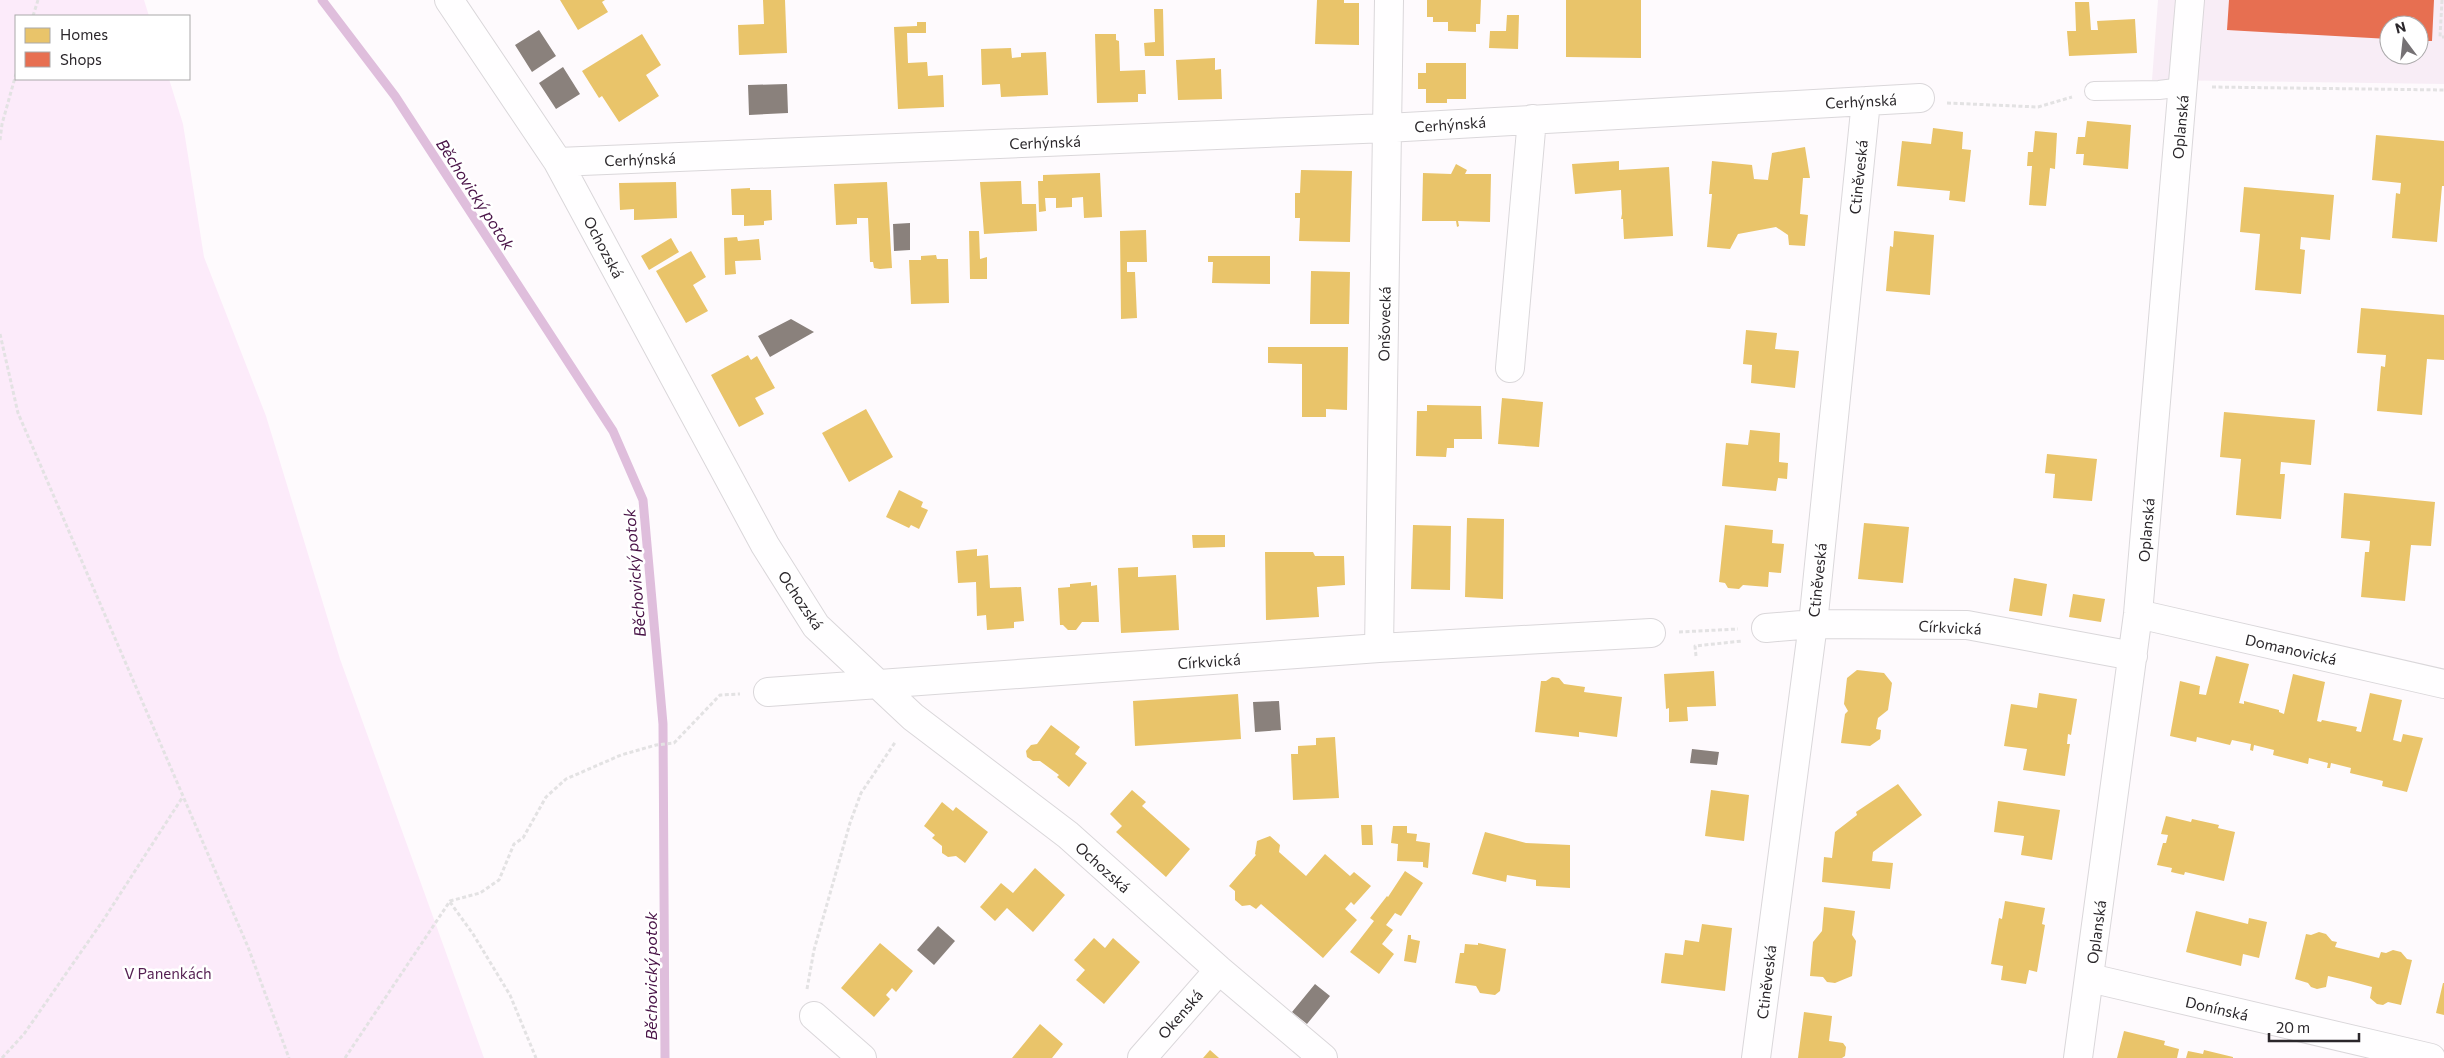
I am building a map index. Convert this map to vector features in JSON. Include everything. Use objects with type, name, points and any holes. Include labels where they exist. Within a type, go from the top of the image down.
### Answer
[{"type":"street","name":"Ochozská","points":[[449,0],[558,162],[765,545],[816,626],[913,718],[1068,835],[1219,970],[1323,1058]]},
{"type":"street","name":"Onšovecká","points":[[1379,648],[1389,0]]},
{"type":"street","name":"Oplanská","points":[[2078,1058],[2138,614],[2190,0]]},
{"type":"street","name":"Cerhýnská","points":[[558,162],[1387,128],[1920,98]]},
{"type":"street","name":"Ctiněveská","points":[[1756,1058],[1813,624],[1866,100]]},
{"type":"street","points":[[1510,368],[1532,119]]},
{"type":"street","name":"Domanovická","points":[[2138,614],[2444,684]]},
{"type":"street","name":"Církvická","points":[[1766,628],[1813,624],[1967,625],[2133,656]]},
{"type":"street","name":"Církvická","points":[[768,692],[1379,648],[1651,633]]},
{"type":"street","name":"Okenská","points":[[1142,1058],[1219,970]]},
{"type":"street","name":"Donínská","points":[[2090,978],[2431,1058]]},
{"type":"street","points":[[814,1016],[862,1058]]},
{"type":"lane","points":[[2094,91],[2159,90],[2183,87]]},
{"type":"path","points":[[33,15],[38,0]]},
{"type":"path","points":[[2442,0],[2440,38],[2444,38]]},
{"type":"path","points":[[0,140],[2,124],[15,78]]},
{"type":"path","points":[[2235,88],[2444,90]]},
{"type":"path","points":[[1920,98],[1928,102],[2038,107],[2094,91]]},
{"type":"path","points":[[0,334],[18,413],[182,798],[248,947],[289,1058]]},
{"type":"path","points":[[1651,633],[1766,628]]},
{"type":"path","points":[[345,1058],[450,902],[480,893],[499,880],[514,844],[523,838],[546,797],[566,779],[621,755],[656,745],[674,743],[720,695],[768,692]]},
{"type":"path","points":[[814,1016],[807,990],[812,958],[850,823],[865,786],[913,718]]},
{"type":"path","points":[[2,1058],[24,1034],[104,919],[182,798]]},
{"type":"path","points":[[450,902],[473,934],[510,995],[536,1058]]},
{"type":"shaded area","points":[[2158,0],[2444,0],[2444,84],[2152,80]]},
{"type":"green space","name":"V Panenkách","points":[[0,0],[144,0],[149,15],[15,15],[15,80],[169,80],[183,124],[204,257],[266,416],[340,659],[484,1058],[0,1058]]},
{"type":"building: Homes","points":[[560,0],[605,0],[602,2],[608,12],[578,30]]},
{"type":"building: Homes","points":[[763,0],[785,0],[787,53],[739,55],[738,25],[764,24]]},
{"type":"building: Homes","points":[[1317,0],[1344,0],[1344,3],[1359,3],[1359,45],[1315,44]]},
{"type":"building: Homes","points":[[1427,0],[1481,0],[1480,24],[1476,24],[1476,32],[1448,31],[1448,22],[1433,22],[1433,17],[1427,17]]},
{"type":"building: Homes","points":[[1566,0],[1641,0],[1641,58],[1566,57]]},
{"type":"building: Homes","points":[[2075,2],[2089,2],[2091,30],[2098,30],[2097,21],[2135,19],[2137,53],[2069,56],[2067,31],[2076,31]]},
{"type":"building: Homes","points":[[1154,9],[1163,9],[1164,56],[1145,56],[1144,43],[1155,42]]},
{"type":"building: Homes","points":[[1507,15],[1519,15],[1518,49],[1489,48],[1490,31],[1506,31]]},
{"type":"building: Homes","points":[[917,22],[926,22],[926,33],[907,33],[908,63],[927,62],[928,76],[943,75],[944,107],[898,109],[894,27],[917,26]]},
{"type":"building: Homes","points":[[642,34],[661,65],[646,75],[659,96],[619,122],[602,96],[599,98],[582,71]]},
{"type":"building: Homes","points":[[1095,34],[1116,34],[1116,40],[1119,41],[1120,71],[1145,70],[1146,94],[1138,94],[1138,102],[1097,103]]},
{"type":"building: Homes","points":[[1011,48],[1012,58],[1021,57],[1021,53],[1046,52],[1048,95],[1001,97],[1000,84],[982,85],[981,49]]},
{"type":"building: Homes","points":[[1215,58],[1215,70],[1221,69],[1222,99],[1178,100],[1176,60]]},
{"type":"building: Homes","points":[[1426,63],[1466,63],[1466,99],[1447,99],[1447,103],[1426,103],[1426,89],[1418,89],[1418,73],[1426,73]]},
{"type":"building: Homes","points":[[2087,121],[2131,125],[2128,169],[2083,165],[2084,154],[2076,154],[2078,137],[2085,137]]},
{"type":"building: Homes","points":[[1933,128],[1963,132],[1962,149],[1971,150],[1965,202],[1949,200],[1950,191],[1897,186],[1902,141],[1931,144]]},
{"type":"building: Homes","points":[[2035,131],[2057,133],[2055,169],[2050,168],[2046,206],[2029,205],[2032,166],[2027,166],[2028,152],[2033,152]]},
{"type":"building: Homes","points":[[2376,135],[2444,141],[2444,186],[2442,186],[2437,242],[2392,238],[2396,193],[2400,194],[2401,183],[2372,180]]},
{"type":"building: Homes","points":[[1805,147],[1810,178],[1803,178],[1800,214],[1808,215],[1805,246],[1789,245],[1788,235],[1776,227],[1738,234],[1730,249],[1707,247],[1712,194],[1709,194],[1712,161],[1752,165],[1754,179],[1768,180],[1772,153]]},
{"type":"building: Homes","points":[[1619,161],[1619,170],[1669,167],[1673,236],[1624,239],[1623,219],[1621,219],[1621,190],[1575,194],[1572,164]]},
{"type":"building: Homes","points":[[1456,164],[1467,170],[1465,174],[1491,174],[1490,222],[1458,221],[1459,226],[1457,227],[1456,221],[1422,221],[1423,173],[1451,174]]},
{"type":"building: Homes","points":[[1301,170],[1352,171],[1350,242],[1299,241],[1300,218],[1295,218],[1295,193],[1300,193]]},
{"type":"building: Homes","points":[[1100,173],[1102,217],[1084,218],[1083,197],[1072,198],[1072,207],[1056,208],[1056,198],[1045,198],[1046,211],[1039,212],[1038,181],[1043,181],[1043,175]]},
{"type":"building: Homes","points":[[1021,181],[1022,204],[1036,204],[1037,231],[984,234],[980,182]]},
{"type":"building: Homes","points":[[676,182],[677,218],[634,220],[634,209],[620,210],[619,183]]},
{"type":"building: Homes","points":[[887,182],[892,268],[880,269],[874,268],[873,262],[870,262],[868,218],[857,218],[857,224],[836,225],[834,184]]},
{"type":"building: Homes","points":[[2244,187],[2334,195],[2330,240],[2301,237],[2300,249],[2305,250],[2301,294],[2255,290],[2260,234],[2240,232]]},
{"type":"building: Homes","points":[[750,188],[750,190],[771,190],[772,220],[764,221],[764,225],[744,226],[744,215],[732,215],[731,189]]},
{"type":"building: Homes","points":[[1146,230],[1147,262],[1127,262],[1127,272],[1135,272],[1137,318],[1121,319],[1120,231]]},
{"type":"building: Homes","points":[[969,231],[979,231],[980,259],[987,257],[987,279],[970,279]]},
{"type":"building: Homes","points":[[1894,231],[1934,235],[1930,295],[1886,291],[1890,246],[1893,247]]},
{"type":"building: Homes","points":[[737,237],[738,241],[759,239],[761,260],[735,261],[736,274],[725,275],[724,238]]},
{"type":"building: Homes","points":[[671,238],[679,252],[649,270],[641,256]]},
{"type":"building: Homes","points":[[691,251],[706,277],[693,285],[708,311],[686,323],[656,271]]},
{"type":"building: Homes","points":[[936,255],[937,259],[948,259],[949,303],[911,304],[909,260],[921,260],[921,256]]},
{"type":"building: Homes","points":[[1208,256],[1270,256],[1270,284],[1212,283],[1213,262],[1208,262]]},
{"type":"building: Homes","points":[[1311,271],[1350,272],[1349,324],[1310,324]]},
{"type":"building: Homes","points":[[2361,308],[2444,315],[2444,360],[2427,359],[2422,415],[2377,411],[2381,366],[2385,367],[2386,355],[2357,353]]},
{"type":"building: Homes","points":[[1746,330],[1777,333],[1775,349],[1799,351],[1795,388],[1751,383],[1752,365],[1743,364]]},
{"type":"building: Homes","points":[[1268,347],[1348,347],[1347,410],[1326,409],[1326,417],[1302,417],[1302,364],[1268,363]]},
{"type":"building: Homes","points":[[748,355],[751,360],[757,356],[775,388],[755,398],[764,414],[739,427],[711,375]]},
{"type":"building: Homes","points":[[1502,398],[1543,402],[1539,447],[1498,444]]},
{"type":"building: Homes","points":[[1427,405],[1481,406],[1482,439],[1454,439],[1454,448],[1447,448],[1446,457],[1416,456],[1417,411],[1427,411]]},
{"type":"building: Homes","points":[[866,409],[893,457],[849,482],[822,433]]},
{"type":"building: Homes","points":[[2224,412],[2315,420],[2311,465],[2281,462],[2280,474],[2285,474],[2281,519],[2236,515],[2241,459],[2220,457]]},
{"type":"building: Homes","points":[[1750,430],[1780,433],[1779,462],[1788,463],[1787,479],[1778,478],[1776,491],[1722,486],[1726,443],[1748,445]]},
{"type":"building: Homes","points":[[2047,454],[2097,459],[2092,501],[2053,498],[2055,474],[2045,473]]},
{"type":"building: Homes","points":[[899,490],[923,502],[921,507],[928,510],[919,529],[911,525],[909,528],[886,517]]},
{"type":"building: Homes","points":[[2344,493],[2435,502],[2431,546],[2411,545],[2405,601],[2361,597],[2365,552],[2369,552],[2370,541],[2341,538]]},
{"type":"building: Homes","points":[[1467,518],[1504,519],[1503,599],[1465,597]]},
{"type":"building: Homes","points":[[1864,523],[1909,527],[1903,583],[1858,579]]},
{"type":"building: Homes","points":[[1413,525],[1451,526],[1450,590],[1411,589]]},
{"type":"building: Homes","points":[[1725,525],[1773,530],[1772,543],[1784,544],[1781,573],[1769,572],[1768,587],[1743,585],[1739,589],[1728,588],[1725,583],[1719,582]]},
{"type":"building: Homes","points":[[1192,535],[1225,535],[1225,547],[1193,548]]},
{"type":"building: Homes","points":[[977,549],[977,556],[988,555],[990,588],[1021,587],[1024,621],[1014,622],[1014,628],[987,630],[986,615],[977,616],[976,582],[958,583],[956,551]]},
{"type":"building: Homes","points":[[1265,552],[1313,552],[1315,556],[1344,556],[1345,585],[1317,587],[1319,617],[1266,620]]},
{"type":"building: Homes","points":[[1138,567],[1138,577],[1176,575],[1179,630],[1121,633],[1118,568]]},
{"type":"building: Homes","points":[[2014,578],[2047,584],[2042,616],[2009,611]]},
{"type":"building: Homes","points":[[1091,582],[1091,586],[1097,585],[1099,622],[1082,622],[1076,630],[1068,630],[1063,625],[1060,625],[1058,588],[1070,587],[1070,584]]},
{"type":"building: Homes","points":[[2073,594],[2105,599],[2101,622],[2069,617]]},
{"type":"building: Homes","points":[[2216,656],[2249,664],[2239,703],[2244,704],[2244,701],[2279,710],[2279,712],[2284,714],[2293,674],[2325,682],[2317,721],[2321,722],[2322,720],[2357,727],[2356,731],[2361,732],[2370,693],[2402,700],[2393,740],[2401,742],[2403,734],[2423,738],[2407,792],[2382,786],[2383,781],[2350,773],[2351,768],[2331,763],[2330,768],[2327,768],[2328,763],[2309,758],[2308,764],[2273,755],[2274,750],[2254,745],[2253,751],[2250,750],[2251,744],[2232,740],[2230,745],[2197,737],[2196,742],[2170,736],[2180,681],[2200,686],[2199,694],[2206,695]]},
{"type":"building: Homes","points":[[1857,670],[1884,673],[1892,683],[1888,710],[1878,718],[1876,729],[1881,730],[1880,739],[1870,746],[1841,743],[1845,714],[1848,711],[1844,704],[1847,678]]},
{"type":"building: Homes","points":[[1714,671],[1716,706],[1687,707],[1688,721],[1669,722],[1669,708],[1666,709],[1664,674]]},
{"type":"building: Homes","points":[[1552,677],[1559,678],[1564,684],[1585,687],[1584,692],[1622,697],[1617,737],[1579,732],[1579,737],[1535,732],[1541,681],[1546,681]]},
{"type":"building: Homes","points":[[2039,693],[2077,699],[2071,735],[2068,734],[2067,744],[2070,744],[2065,776],[2023,770],[2027,749],[2004,746],[2011,704],[2037,708]]},
{"type":"building: Homes","points":[[1238,694],[1241,739],[1135,746],[1133,701]]},
{"type":"building: Homes","points":[[1051,725],[1080,747],[1075,754],[1087,763],[1069,787],[1057,777],[1059,775],[1040,761],[1033,761],[1027,757],[1026,751],[1031,745],[1037,744]]},
{"type":"building: Homes","points":[[1335,737],[1339,798],[1293,800],[1291,754],[1298,754],[1298,746],[1316,745],[1316,738]]},
{"type":"building: Homes","points":[[1898,784],[1922,815],[1873,852],[1872,861],[1893,863],[1890,889],[1822,882],[1824,857],[1832,858],[1835,832],[1857,815],[1856,812]]},
{"type":"building: Homes","points":[[1132,790],[1146,802],[1142,806],[1190,849],[1166,877],[1116,832],[1122,826],[1110,814]]},
{"type":"building: Homes","points":[[1711,790],[1749,795],[1744,841],[1705,836]]},
{"type":"building: Homes","points":[[1998,801],[2060,810],[2052,860],[2021,855],[2024,836],[1994,832]]},
{"type":"building: Homes","points":[[942,802],[953,811],[956,807],[988,832],[965,863],[956,856],[948,857],[942,853],[942,846],[932,838],[935,835],[924,826]]},
{"type":"building: Homes","points":[[2166,816],[2191,822],[2192,819],[2219,825],[2218,828],[2235,832],[2224,881],[2185,872],[2184,875],[2171,872],[2172,868],[2157,865],[2163,843],[2166,843],[2168,835],[2161,834]]},
{"type":"building: Homes","points":[[1361,825],[1372,825],[1373,845],[1362,845]]},
{"type":"building: Homes","points":[[1393,826],[1407,826],[1407,833],[1417,834],[1416,841],[1430,843],[1428,868],[1423,867],[1423,862],[1397,861],[1398,844],[1391,843]]},
{"type":"building: Homes","points":[[1485,832],[1526,843],[1570,845],[1570,888],[1536,886],[1536,880],[1507,875],[1506,882],[1472,874]]},
{"type":"building: Homes","points":[[1270,836],[1280,845],[1279,852],[1306,876],[1325,854],[1350,876],[1354,872],[1371,886],[1354,905],[1351,902],[1345,909],[1357,920],[1323,958],[1261,904],[1256,909],[1250,905],[1242,906],[1235,900],[1235,891],[1229,886],[1256,855],[1257,841]]},
{"type":"building: Homes","points":[[1035,868],[1065,895],[1033,932],[1007,908],[995,921],[980,907],[1001,883],[1013,893]]},
{"type":"building: Homes","points":[[1405,871],[1423,883],[1401,916],[1395,913],[1386,925],[1393,930],[1382,944],[1394,954],[1379,974],[1350,952],[1374,921],[1370,918],[1388,897]]},
{"type":"building: Homes","points":[[2005,901],[2045,908],[2042,924],[2045,925],[2037,972],[2029,970],[2026,984],[2001,980],[2003,966],[1991,964],[1999,918],[2002,919]]},
{"type":"building: Homes","points":[[1824,907],[1855,911],[1852,935],[1856,941],[1852,976],[1835,983],[1827,982],[1823,977],[1810,976],[1813,942],[1822,931]]},
{"type":"building: Homes","points":[[2196,911],[2248,924],[2249,918],[2267,922],[2259,958],[2243,954],[2241,966],[2186,952]]},
{"type":"building: Homes","points":[[1702,924],[1732,928],[1725,991],[1661,983],[1665,953],[1683,955],[1685,940],[1699,942]]},
{"type":"building: Homes","points":[[2319,932],[2326,934],[2332,941],[2337,942],[2335,947],[2379,958],[2381,952],[2386,953],[2393,950],[2401,952],[2407,959],[2412,960],[2401,1005],[2388,1002],[2383,1005],[2377,1004],[2370,998],[2372,987],[2350,981],[2328,976],[2326,987],[2317,989],[2311,987],[2308,983],[2295,979],[2306,934],[2311,935]]},
{"type":"building: Homes","points":[[1408,935],[1411,935],[1411,939],[1420,941],[1416,963],[1404,961]]},
{"type":"building: Homes","points":[[1094,938],[1105,948],[1113,938],[1140,962],[1104,1004],[1076,980],[1085,970],[1074,960]]},
{"type":"building: Homes","points":[[880,943],[913,971],[896,992],[892,988],[886,995],[890,999],[874,1017],[841,988]]},
{"type":"building: Homes","points":[[1478,943],[1506,949],[1500,991],[1495,995],[1480,993],[1476,986],[1455,983],[1460,953],[1464,953],[1465,944],[1478,945]]},
{"type":"building: Homes","points":[[2444,983],[2444,1015],[2436,1013]]},
{"type":"building: Homes","points":[[1804,1012],[1832,1016],[1829,1041],[1843,1043],[1846,1047],[1845,1056],[1842,1058],[1798,1058]]},
{"type":"building: Homes","points":[[1040,1024],[1063,1044],[1052,1058],[1012,1058]]},
{"type":"building: Homes","points":[[2124,1031],[2165,1041],[2164,1045],[2179,1049],[2177,1058],[2117,1058]]},
{"type":"building: Homes","points":[[1210,1050],[1219,1058],[1203,1058]]},
{"type":"building: Homes","points":[[2204,1050],[2233,1058],[2186,1058],[2188,1051],[2203,1054]]},
{"type":"building: Shops","points":[[2229,0],[2434,0],[2432,41],[2429,41],[2429,15],[2379,15],[2379,38],[2227,30]]},
{"type":"building: Industry","points":[[539,30],[556,56],[532,72],[515,45]]},
{"type":"building: Industry","points":[[563,67],[580,94],[556,109],[539,83]]},
{"type":"building: Industry","points":[[787,84],[788,113],[749,115],[748,85]]},
{"type":"building: Industry","points":[[910,223],[910,250],[894,251],[893,224]]},
{"type":"building: Industry","points":[[791,319],[814,332],[770,357],[758,336]]},
{"type":"building: Industry","points":[[1279,701],[1281,730],[1255,732],[1253,702]]},
{"type":"building: Industry","points":[[1692,749],[1719,752],[1717,765],[1690,763]]},
{"type":"building: Industry","points":[[938,926],[955,941],[934,965],[917,950]]},
{"type":"building: Industry","points":[[1315,984],[1330,996],[1307,1024],[1292,1012]]},
{"type":"waterway","name":"Běchovický potok","points":[[322,0],[395,96],[613,431],[643,500],[663,724],[665,1058]]}]
